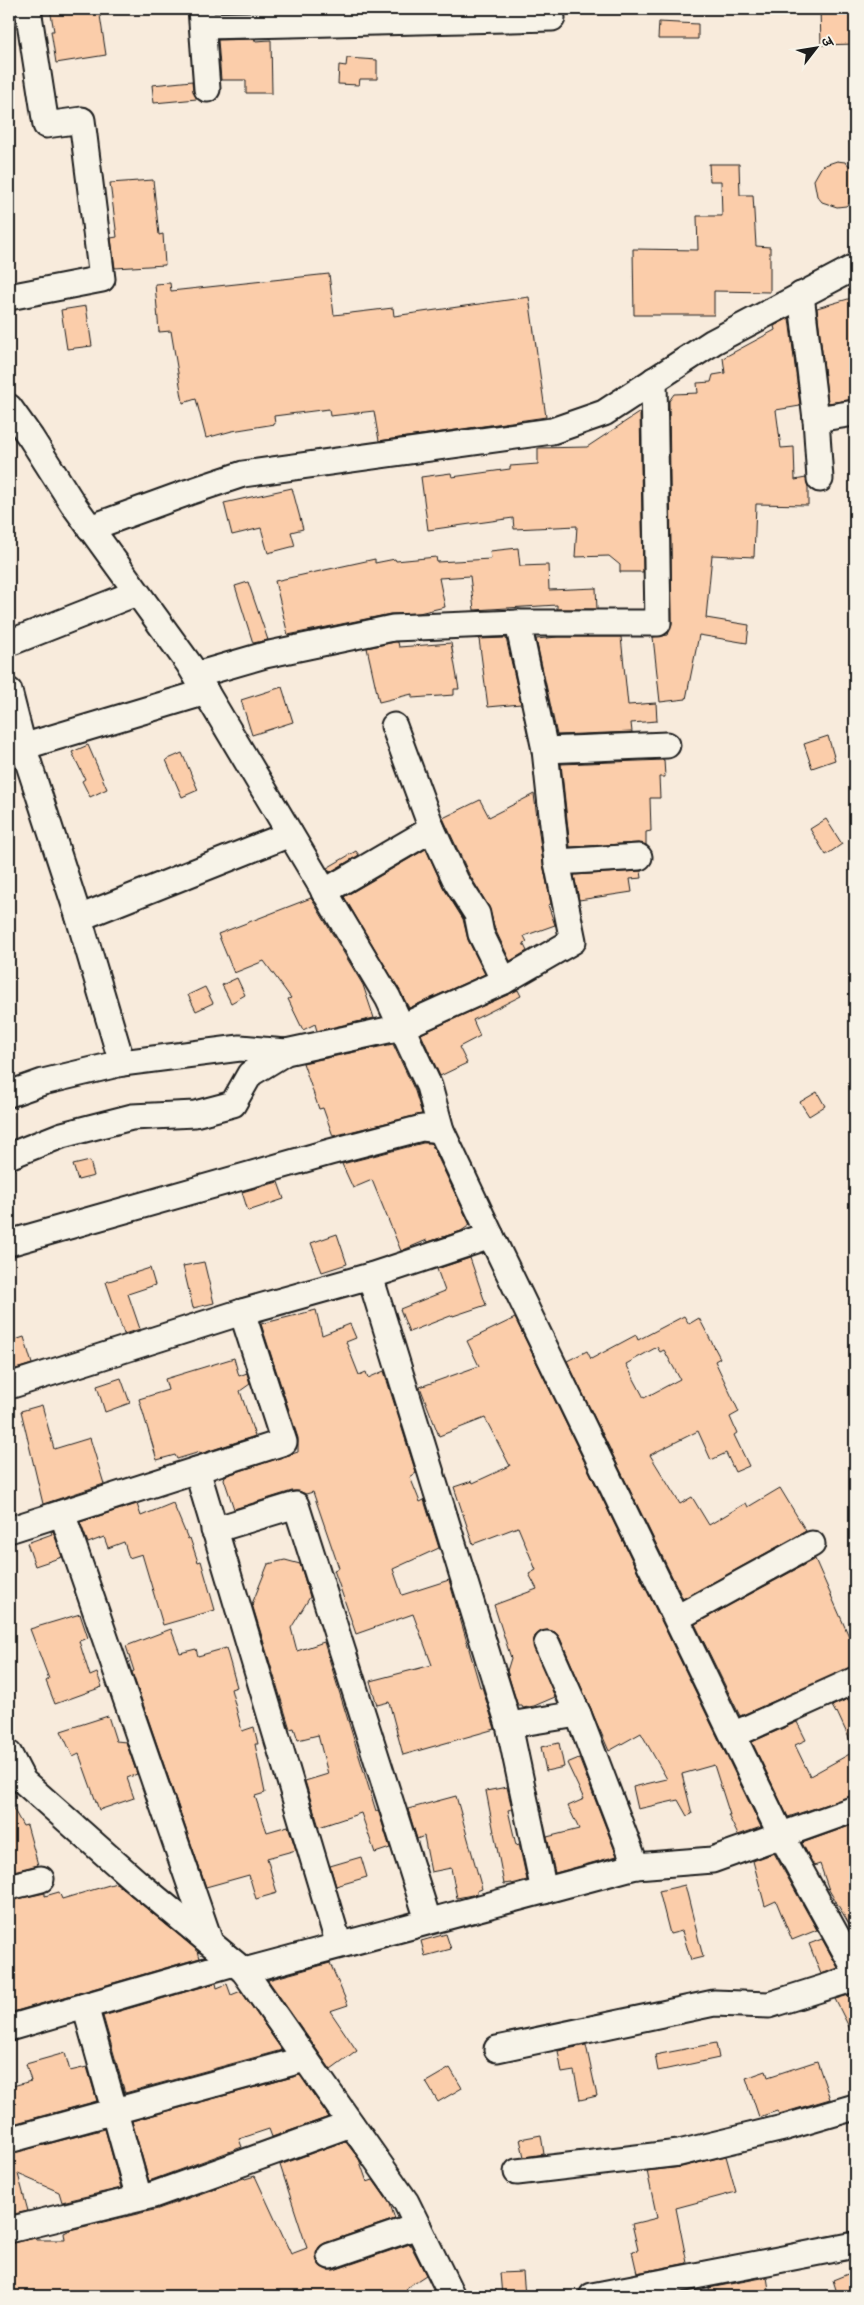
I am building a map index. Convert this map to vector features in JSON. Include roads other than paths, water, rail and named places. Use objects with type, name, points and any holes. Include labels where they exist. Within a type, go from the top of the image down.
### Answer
[{"type":"street","points":[[9,297],[102,279],[82,120],[46,125],[28,9]]},
{"type":"street","points":[[207,89],[202,17],[490,14],[552,18]]},
{"type":"street","points":[[90,528],[243,474],[552,431],[604,413],[712,342],[855,267]]},
{"type":"street","points":[[801,296],[816,419],[820,479]]},
{"type":"street","points":[[16,748],[201,683],[265,655],[393,628],[518,623],[658,622],[654,380]]},
{"type":"street","points":[[816,419],[855,413]]},
{"type":"street","points":[[12,418],[201,683],[388,998],[429,1086],[441,1130],[781,1835],[853,1958]]},
{"type":"street","points":[[9,643],[136,593]]},
{"type":"street","points":[[9,1094],[43,1082],[122,1063],[240,1048],[286,1052],[402,1027],[504,981],[573,940],[557,862],[545,750],[518,623]]},
{"type":"street","points":[[9,691],[16,748],[80,918],[122,1063]]},
{"type":"street","points":[[394,726],[432,829],[456,881],[477,914],[481,934],[504,981]]},
{"type":"street","points":[[545,750],[667,745]]},
{"type":"street","points":[[324,892],[432,829]]},
{"type":"street","points":[[80,918],[290,834]]},
{"type":"street","points":[[557,862],[639,857]]},
{"type":"street","points":[[9,1156],[62,1135],[132,1117],[195,1114],[233,1104],[250,1074],[286,1052]]},
{"type":"street","points":[[9,1243],[330,1152],[422,1128],[441,1130]]},
{"type":"street","points":[[9,1386],[242,1312],[370,1276],[491,1236]]},
{"type":"street","points":[[370,1276],[509,1725],[544,1891]]},
{"type":"street","points":[[9,1530],[284,1442],[242,1312]]},
{"type":"street","points":[[197,1470],[339,1945]]},
{"type":"street","points":[[214,1530],[296,1505],[428,1920]]},
{"type":"street","points":[[62,1513],[210,1942]]},
{"type":"street","points":[[677,1618],[812,1544]]},
{"type":"street","points":[[547,1644],[578,1714],[636,1866]]},
{"type":"street","points":[[733,1735],[855,1680]]},
{"type":"street","points":[[509,1725],[578,1714]]},
{"type":"street","points":[[9,1754],[23,1781],[138,1883],[239,1967],[406,2202],[452,2296]]},
{"type":"street","points":[[9,2028],[85,2006],[239,1967],[339,1945],[636,1866],[712,1860],[855,1809]]},
{"type":"street","points":[[9,1886],[41,1879]]},
{"type":"street","points":[[497,2050],[714,2002],[769,2005],[855,1978]]},
{"type":"street","points":[[85,2006],[138,2198]]},
{"type":"street","points":[[9,2140],[114,2113],[305,2059]]},
{"type":"street","points":[[517,2172],[679,2152],[783,2128],[855,2107]]},
{"type":"street","points":[[9,2230],[138,2198],[351,2124]]},
{"type":"street","points":[[330,2256],[418,2226]]},
{"type":"street","points":[[592,2296],[628,2293],[855,2245]]}]
